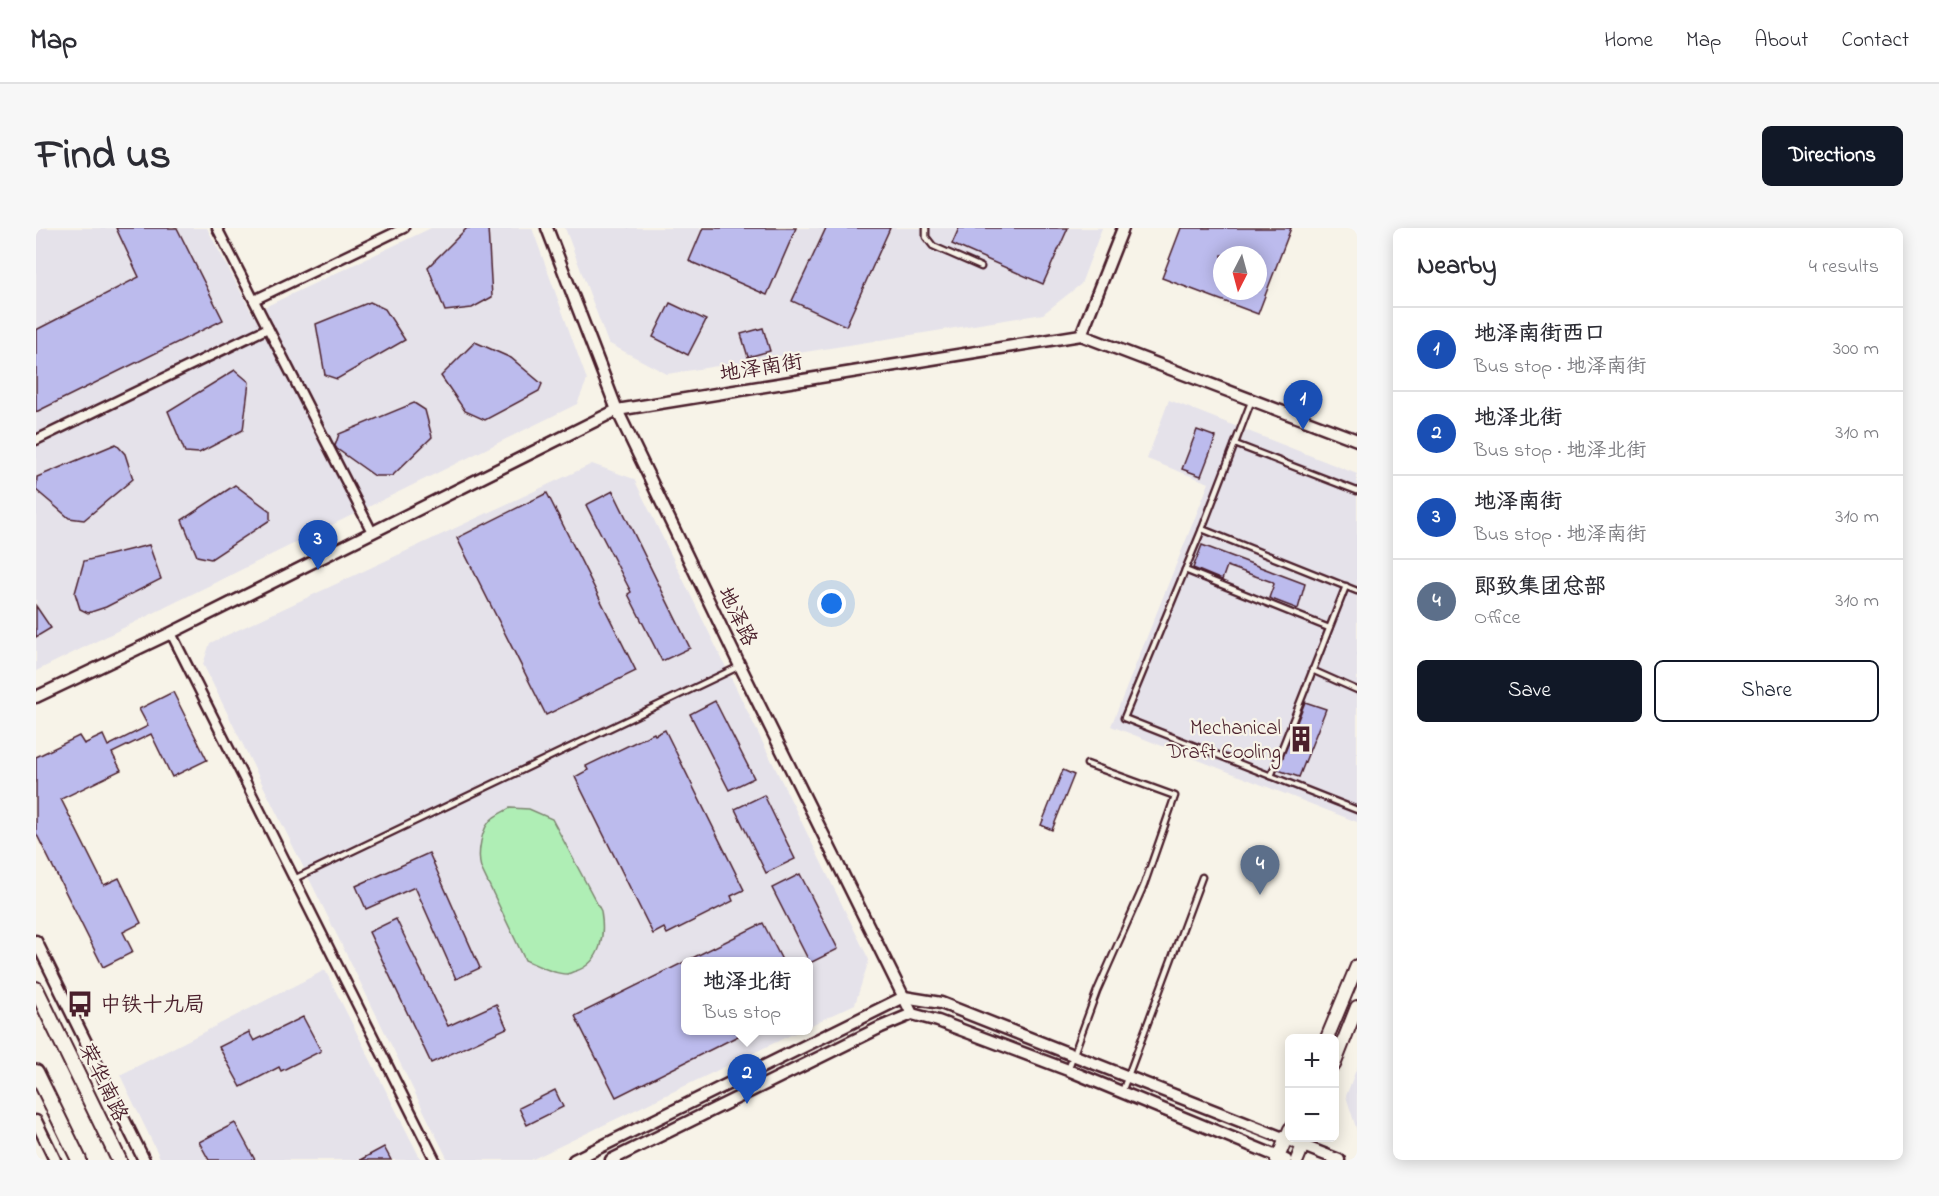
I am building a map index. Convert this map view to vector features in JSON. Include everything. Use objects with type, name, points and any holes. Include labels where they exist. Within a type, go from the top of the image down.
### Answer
[{"type":"main road","points":[[1329,1034],[1357,966]]},
{"type":"main road","name":"荣华南路","points":[[36,989],[118,1160]]},
{"type":"main road","points":[[1339,1054],[1357,1007]]},
{"type":"main road","points":[[36,1072],[79,1160]]},
{"type":"main road","points":[[1281,1159],[1285,1142]]},
{"type":"main road","points":[[1297,1160],[1304,1142]]},
{"type":"street","points":[[217,228],[372,532]]},
{"type":"street","points":[[254,300],[404,228]]},
{"type":"street","name":"地泽路","points":[[547,228],[617,410],[740,666],[912,1014]]},
{"type":"street","points":[[1081,335],[1123,228]]},
{"type":"street","points":[[36,440],[268,328]]},
{"type":"street","name":"地泽南街","points":[[36,697],[171,633],[617,410],[1081,335],[1357,440]]},
{"type":"street","points":[[171,633],[435,1160]]},
{"type":"street","points":[[36,941],[144,1160]]},
{"type":"street","points":[[574,1160],[904,997],[941,1003],[1128,1077],[1285,1133]]},
{"type":"street","points":[[611,1160],[881,1027],[912,1014],[938,1021],[1068,1070],[1281,1159]]},
{"type":"street","points":[[36,1121],[55,1160]]},
{"type":"street","points":[[1304,1142],[1340,1160]]},
{"type":"lane","points":[[926,228],[926,237],[933,246],[981,267]]},
{"type":"lane","points":[[1252,400],[1124,718],[1357,810]]},
{"type":"lane","points":[[1235,444],[1357,491]]},
{"type":"lane","points":[[1202,529],[1357,591]]},
{"type":"lane","points":[[1185,570],[1329,628]]},
{"type":"lane","points":[[1270,776],[1346,586]]},
{"type":"lane","points":[[294,879],[740,666]]},
{"type":"lane","points":[[1312,670],[1357,690]]},
{"type":"lane","points":[[1068,1070],[1097,991],[1144,885],[1175,796],[1088,764]]},
{"type":"lane","points":[[1122,1092],[1202,877]]},
{"type":"shaded area","points":[[36,228],[207,228],[252,313],[431,228],[532,228],[587,380],[577,404],[36,671]]},
{"type":"shaded area","points":[[565,228],[1102,228],[1081,284],[1043,314],[667,374],[608,343]]},
{"type":"shaded area","points":[[1169,400],[1357,474],[1357,822],[1111,726],[1209,483],[1147,459]]},
{"type":"shaded area","points":[[592,464],[634,479],[869,960],[855,1004],[813,1024],[813,957],[681,957],[681,1035],[791,1035],[531,1160],[448,1160],[203,664],[210,643]]},
{"type":"shaded area","points":[[325,970],[421,1160],[161,1160],[120,1075]]},
{"type":"shaded area","points":[[1357,1067],[1357,1131],[1346,1096]]},
{"type":"green space","points":[[510,808],[529,809],[552,819],[601,911],[600,947],[585,967],[576,971],[567,974],[556,973],[525,960],[481,868],[480,848],[483,834],[493,818]]},
{"type":"building","points":[[116,228],[177,228],[223,320],[36,412],[36,330],[139,277]]},
{"type":"building","points":[[467,228],[488,228],[492,297],[472,308],[445,311],[428,267]]},
{"type":"building","points":[[703,228],[796,228],[767,295],[689,261]]},
{"type":"building","points":[[826,228],[890,228],[846,326],[792,301]]},
{"type":"building","points":[[959,228],[1068,228],[1043,284],[952,244]]},
{"type":"building","points":[[1181,228],[1291,228],[1267,291],[1267,246],[1213,246],[1213,297],[1162,278]]},
{"type":"building","points":[[1221,300],[1263,300],[1258,314]]},
{"type":"building","points":[[370,302],[385,309],[405,340],[337,379],[325,375],[316,324]]},
{"type":"building","points":[[670,303],[706,320],[688,355],[653,337]]},
{"type":"building","points":[[763,328],[770,351],[748,357],[741,334]]},
{"type":"building","points":[[475,342],[511,358],[542,384],[539,391],[485,420],[465,411],[441,376]]},
{"type":"building","points":[[235,370],[249,382],[243,430],[199,453],[185,452],[168,411]]},
{"type":"building","points":[[414,403],[425,410],[432,437],[392,476],[375,476],[335,446],[339,434]]},
{"type":"building","points":[[1197,430],[1216,437],[1201,476],[1182,469]]},
{"type":"building","points":[[116,444],[125,454],[133,479],[84,520],[69,518],[36,490],[37,477]]},
{"type":"building","points":[[235,485],[270,511],[270,520],[211,559],[197,556],[182,520]]},
{"type":"building","points":[[613,491],[690,648],[662,661],[628,594],[631,592],[586,505]]},
{"type":"building","points":[[547,493],[636,671],[546,715],[457,538]]},
{"type":"building","points":[[149,545],[161,579],[106,607],[88,613],[80,609],[75,593],[84,561]]},
{"type":"building","points":[[1202,545],[1305,584],[1298,609],[1269,598],[1274,584],[1272,582],[1227,566],[1222,580],[1193,568]]},
{"type":"building","points":[[36,606],[51,628],[36,637]]},
{"type":"building","points":[[173,692],[207,760],[172,777],[151,734],[112,753],[121,770],[61,799],[104,885],[119,878],[141,923],[123,932],[133,952],[103,967],[36,833],[36,757],[79,736],[84,744],[103,735],[108,746],[148,726],[139,709]]},
{"type":"building","points":[[715,701],[754,778],[729,790],[690,714]]},
{"type":"building","name":"Mechanical Draft Cooling","points":[[1305,702],[1326,709],[1299,777],[1278,770]]},
{"type":"building","points":[[665,730],[744,890],[731,896],[733,901],[667,934],[664,928],[653,934],[575,777],[588,770],[586,766],[654,733],[655,735]]},
{"type":"building","points":[[1063,770],[1074,775],[1052,830],[1041,825]]},
{"type":"building","points":[[764,795],[795,859],[766,873],[735,809]]},
{"type":"building","points":[[429,853],[480,968],[456,979],[415,887],[366,909],[356,886]]},
{"type":"building","points":[[800,874],[838,949],[813,962],[813,957],[807,957],[772,888]]},
{"type":"building","points":[[396,919],[448,1026],[496,1004],[507,1028],[431,1063],[369,932]]},
{"type":"building","points":[[763,923],[780,957],[694,957]]},
{"type":"building","points":[[681,964],[681,1035],[740,1035],[616,1097],[575,1016]]},
{"type":"building","points":[[303,1017],[321,1051],[281,1071],[279,1067],[241,1087],[219,1047],[249,1032],[254,1041]]},
{"type":"building","points":[[555,1090],[563,1107],[527,1125],[519,1108]]},
{"type":"building","points":[[235,1123],[255,1160],[209,1160],[199,1142]]},
{"type":"building","points":[[384,1147],[391,1160],[360,1160]]},
{"type":"place","name":"地泽南街西口","points":[[1303,430]]},
{"type":"place","name":"地泽南街","points":[[318,570]]},
{"type":"place","name":"Mechanical Draft Cooling","points":[[1301,739]]},
{"type":"place","name":"郎致集团总部","points":[[1260,895]]},
{"type":"place","name":"中铁十九局","points":[[80,1004]]},
{"type":"place","name":"地泽北街","points":[[747,1104]]}]
